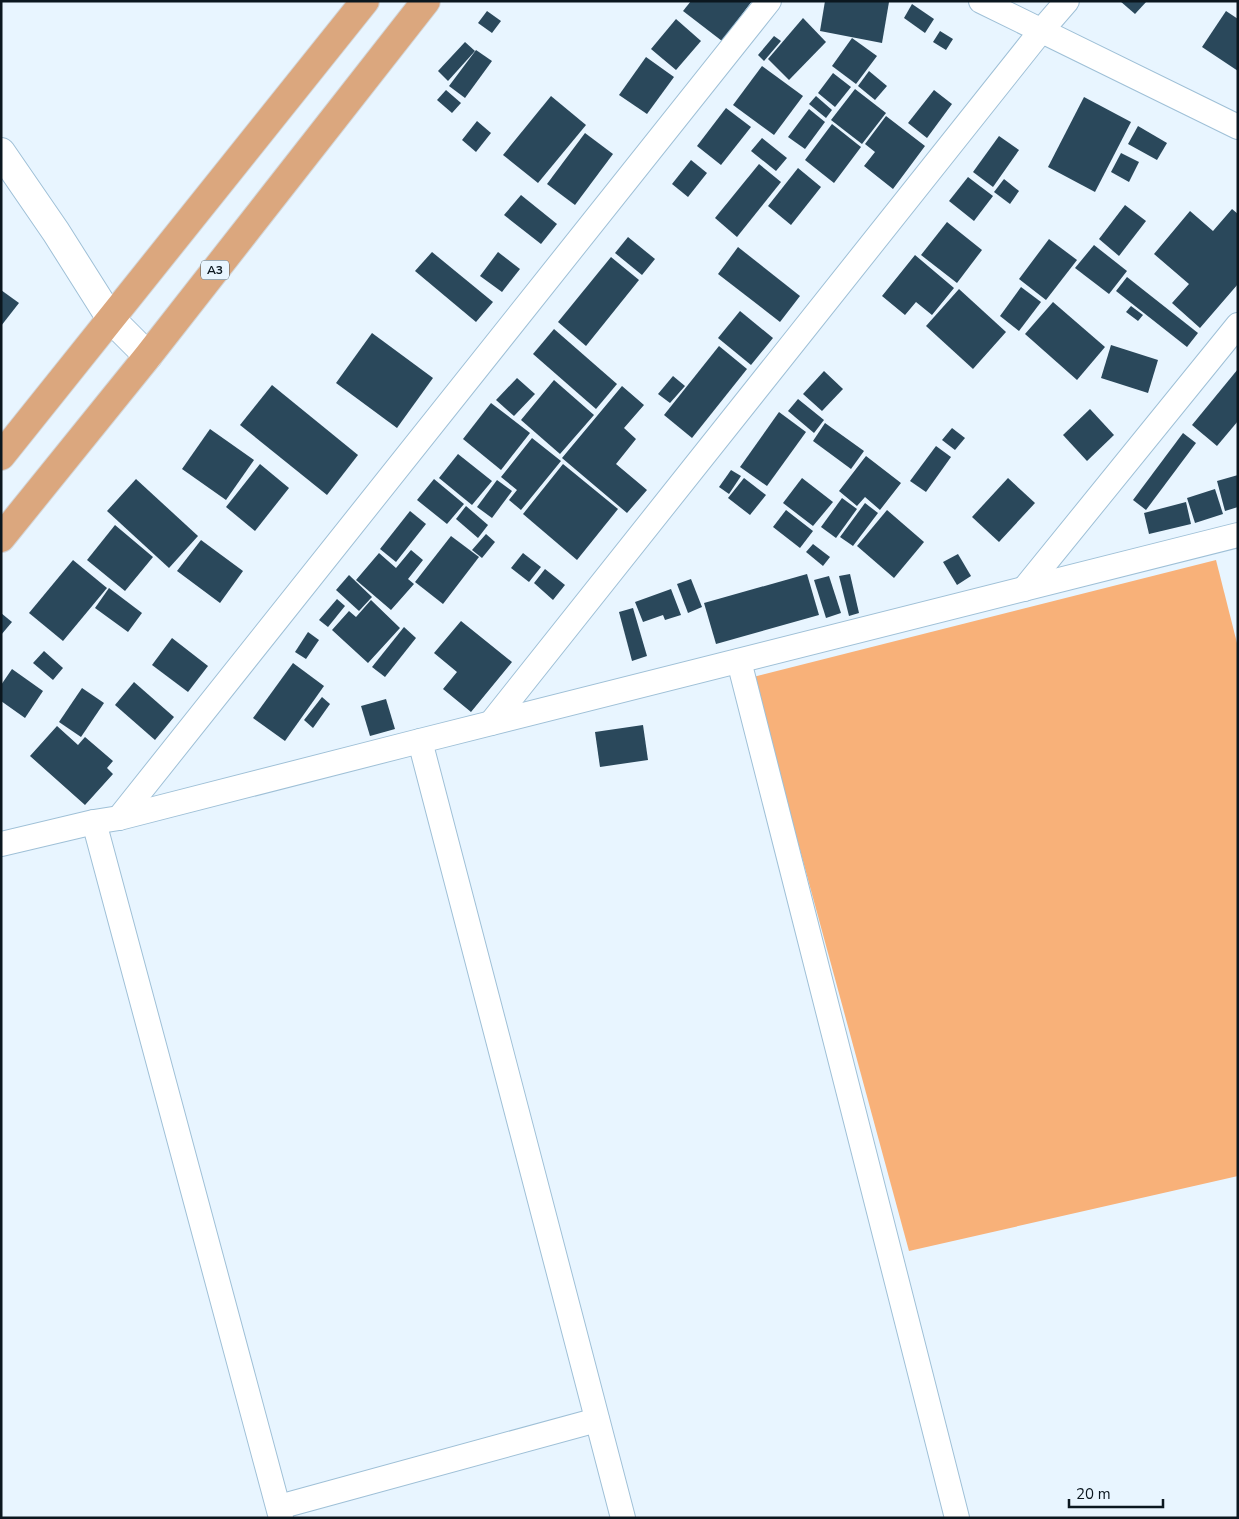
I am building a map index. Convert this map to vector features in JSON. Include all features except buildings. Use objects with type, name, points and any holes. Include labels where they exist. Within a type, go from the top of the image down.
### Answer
[{"type":"highway","points":[[1,456],[364,1]]},
{"type":"highway","name":"A3","points":[[1,538],[148,356],[426,1]]},
{"type":"street","points":[[119,818],[769,1]]},
{"type":"street","points":[[981,1],[1238,127]]},
{"type":"street","points":[[491,723],[1041,31],[1067,1]]},
{"type":"street","points":[[1,152],[56,232],[111,319],[148,356]]},
{"type":"street","points":[[1024,589],[1238,325]]},
{"type":"street","points":[[1,844],[119,818],[1024,589],[1237,540]]},
{"type":"street","points":[[739,661],[957,1518]]},
{"type":"street","points":[[420,741],[623,1518]]},
{"type":"street","points":[[94,822],[280,1513],[598,1420]]},
{"type":"shaded area","points":[[1216,560],[1238,647],[1238,1176],[909,1251],[753,677]]}]
